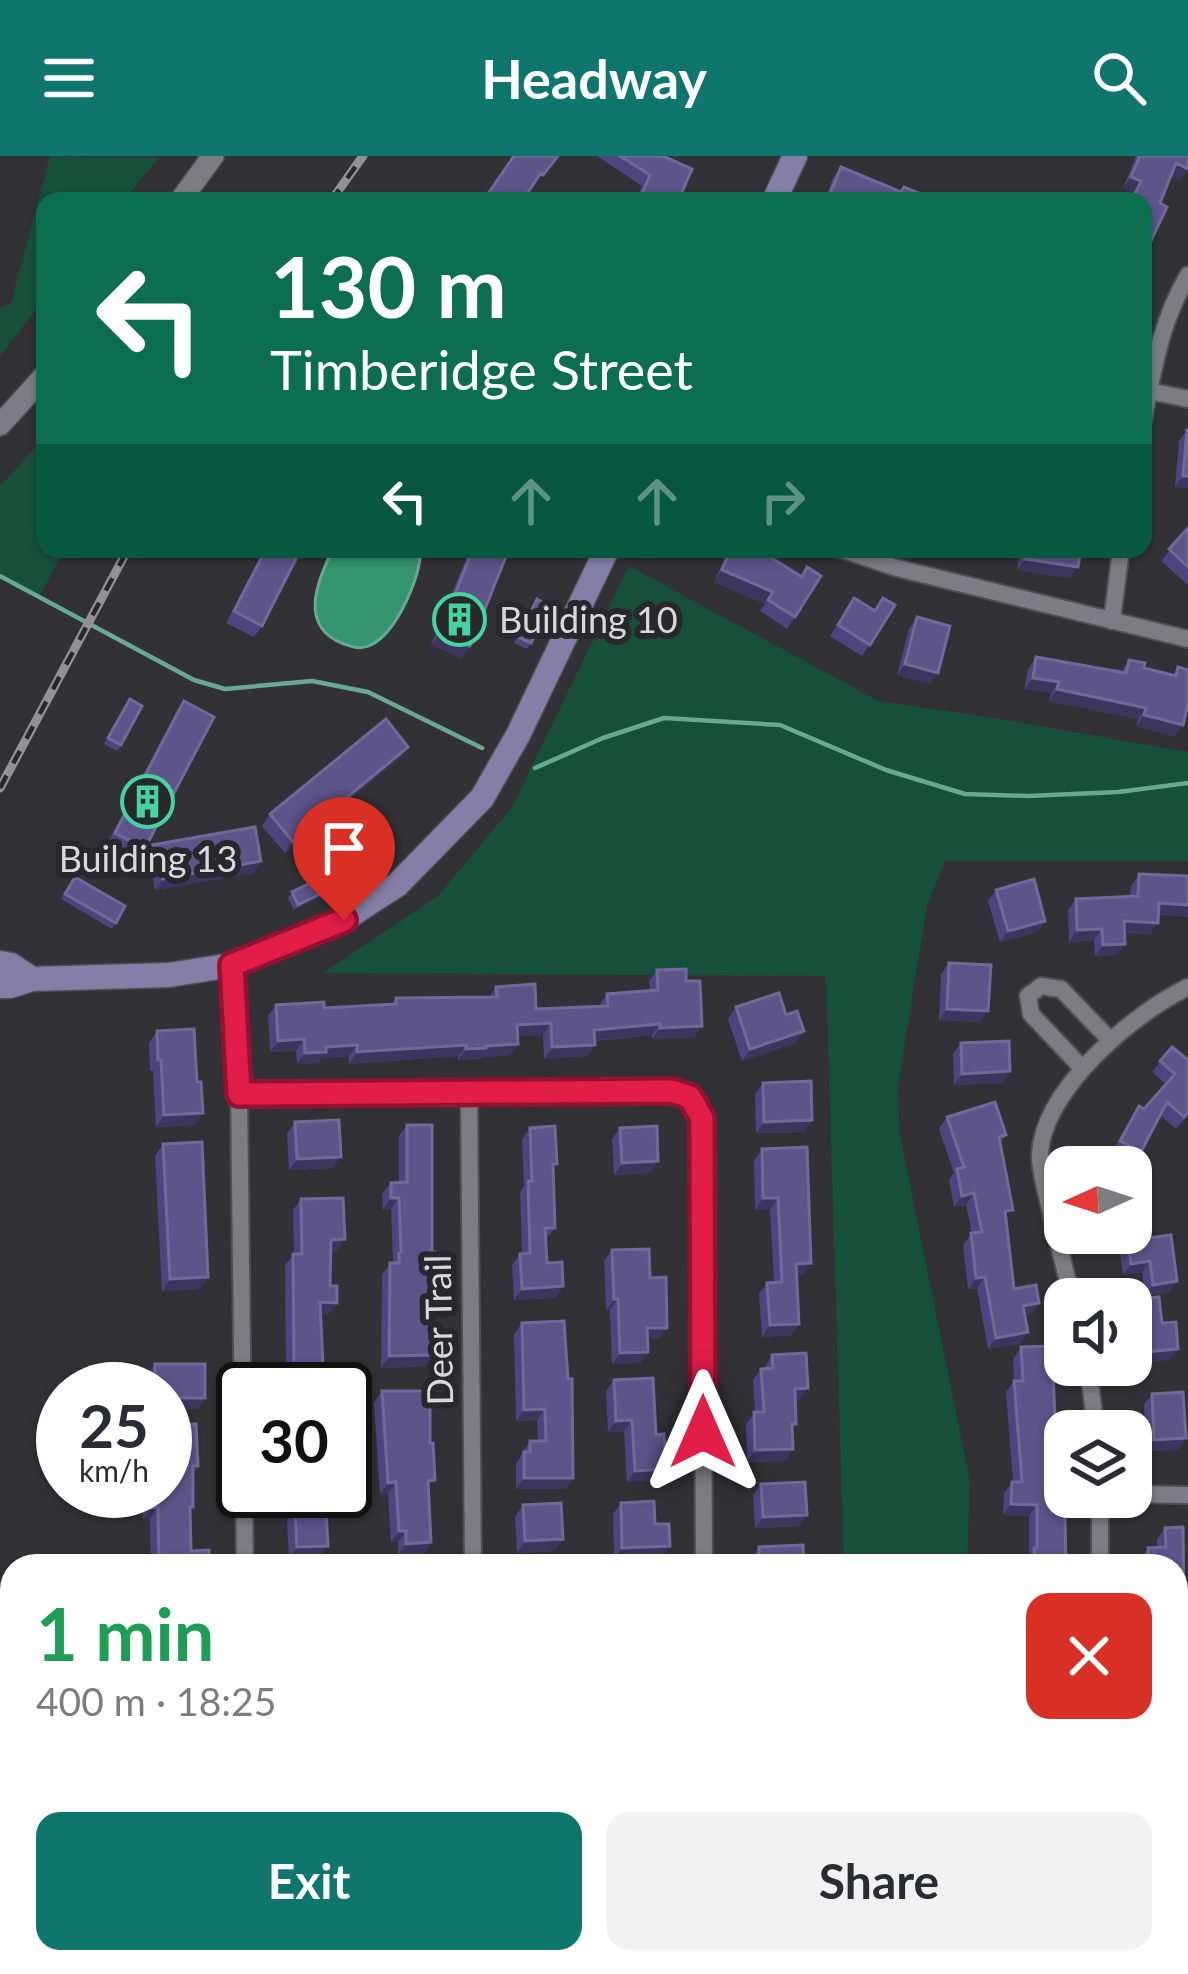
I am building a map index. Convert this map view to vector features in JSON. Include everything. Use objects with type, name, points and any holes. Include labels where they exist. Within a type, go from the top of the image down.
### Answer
[{"type":"main road","points":[[778,192],[795,156]]},
{"type":"main road","points":[[0,986],[32,979],[169,975],[232,965],[344,920],[397,885],[482,798],[518,735],[604,558]]},
{"type":"main road","points":[[0,963],[32,979]]},
{"type":"street","points":[[187,192],[213,156]]},
{"type":"street","points":[[1152,373],[1171,304],[1188,275]]},
{"type":"street","points":[[0,424],[36,385]]},
{"type":"street","points":[[1152,392],[1188,399]]},
{"type":"street","points":[[867,558],[1188,639]]},
{"type":"street","points":[[1112,621],[1119,558]]},
{"type":"street","points":[[232,965],[239,1094],[242,1362]]},
{"type":"street","points":[[1083,1069],[1031,1015],[1028,996],[1041,986],[1061,989],[1111,1041]]},
{"type":"street","points":[[1067,1278],[1042,1174],[1043,1132],[1083,1069],[1111,1041],[1147,1010],[1188,987]]},
{"type":"street","points":[[239,1094],[672,1091],[690,1097],[702,1118],[704,1554]]},
{"type":"street","name":"Deer Trail","points":[[469,1094],[473,1554]]},
{"type":"street","points":[[1152,1494],[1188,1495]]},
{"type":"street","points":[[244,1518],[244,1554]]},
{"type":"street","points":[[1100,1518],[1100,1554]]},
{"type":"shaded area","points":[[50,156],[159,158],[131,192],[40,192]]},
{"type":"shaded area","points":[[36,209],[36,310],[0,356],[0,308],[11,303]]},
{"type":"shaded area","points":[[36,447],[36,558],[60,558],[39,597],[0,576],[0,486]]},
{"type":"shaded area","points":[[329,558],[420,558],[398,617],[367,647],[351,646],[321,626],[315,602]]},
{"type":"shaded area","points":[[629,566],[878,701],[1188,752],[1188,861],[945,861],[927,906],[898,1086],[899,1130],[970,1482],[967,1554],[844,1554],[826,976],[323,973],[439,895],[512,807]]},
{"type":"building","points":[[514,156],[558,156],[528,192],[489,192]]},
{"type":"building","points":[[620,156],[663,156],[692,169],[682,192],[643,192],[650,175]]},
{"type":"building","points":[[1140,156],[1188,156],[1188,169],[1176,163],[1160,203],[1167,207],[1152,239],[1152,192],[1136,192],[1141,181],[1131,177]]},
{"type":"building","points":[[841,167],[901,192],[831,192]]},
{"type":"building","points":[[1187,430],[1188,476],[1183,476]]},
{"type":"building","points":[[1188,528],[1188,567],[1169,549]]},
{"type":"building","points":[[261,558],[296,558],[262,626],[234,611]]},
{"type":"building","name":"Building 10","points":[[469,558],[505,558],[470,646],[439,634]]},
{"type":"building","points":[[727,558],[772,558],[802,577],[807,567],[821,576],[795,617],[768,600],[773,592],[722,570]]},
{"type":"building","points":[[1025,558],[1080,558],[1078,567]]},
{"type":"building","points":[[854,598],[875,611],[883,598],[895,605],[870,645],[838,625]]},
{"type":"building","points":[[537,599],[549,606],[531,643],[518,637]]},
{"type":"building","points":[[917,617],[950,626],[938,673],[905,664]]},
{"type":"building","points":[[1036,657],[1126,673],[1129,660],[1176,676],[1178,667],[1188,670],[1183,725],[1144,715],[1146,708],[1057,689],[1059,682],[1033,678]]},
{"type":"building","points":[[130,699],[142,706],[121,745],[108,738]]},
{"type":"building","points":[[184,701],[214,717],[146,846],[255,827],[261,861],[163,879],[159,856],[115,833]]},
{"type":"building","points":[[386,719],[408,747],[293,842],[270,814]]},
{"type":"building","points":[[329,874],[335,886],[298,905],[292,892]]},
{"type":"building","points":[[1139,874],[1188,876],[1188,905],[1159,903],[1158,923],[1124,921],[1125,944],[1103,945],[1102,929],[1077,930],[1076,899],[1138,896]]},
{"type":"building","points":[[75,877],[125,906],[116,923],[65,894]]},
{"type":"building","points":[[1034,879],[1045,921],[1008,931],[996,890]]},
{"type":"building","points":[[949,963],[991,965],[988,1011],[947,1009]]},
{"type":"building","points":[[686,969],[686,981],[700,981],[702,1026],[594,1030],[595,1045],[552,1047],[551,1023],[517,1025],[518,1044],[486,1048],[466,1049],[466,1045],[357,1052],[357,1045],[305,1053],[304,1039],[278,1041],[276,1005],[324,1002],[324,1008],[396,1004],[396,998],[497,997],[496,987],[535,984],[536,1009],[608,1006],[607,994],[658,990],[657,970]]},
{"type":"building","points":[[779,993],[786,1015],[797,1011],[804,1031],[750,1049],[736,1007]]},
{"type":"building","points":[[194,1029],[203,1113],[164,1115],[157,1031]]},
{"type":"building","points":[[1009,1041],[1010,1071],[962,1074],[961,1043]]},
{"type":"building","points":[[1172,1047],[1188,1060],[1188,1113],[1184,1117],[1167,1102],[1144,1146],[1130,1146],[1120,1141],[1139,1106],[1144,1109],[1175,1074],[1160,1061]]},
{"type":"building","points":[[811,1081],[812,1120],[764,1122],[763,1083]]},
{"type":"building","points":[[995,1102],[1006,1135],[999,1137],[1013,1210],[1005,1211],[1014,1289],[1036,1285],[1039,1303],[1023,1306],[1028,1332],[996,1338],[985,1277],[976,1278],[971,1233],[982,1232],[974,1193],[962,1196],[957,1169],[964,1167],[947,1117]]},
{"type":"building","points":[[339,1120],[341,1157],[297,1159],[295,1122]]},
{"type":"building","points":[[407,1125],[432,1125],[433,1355],[389,1356],[390,1263],[399,1263],[401,1252],[399,1198],[391,1198],[391,1183],[407,1182]]},
{"type":"building","points":[[555,1126],[555,1228],[545,1228],[547,1263],[562,1262],[563,1286],[522,1289],[520,1254],[530,1253],[530,1128]]},
{"type":"building","points":[[657,1126],[658,1161],[622,1163],[620,1128]]},
{"type":"building","points":[[202,1142],[208,1277],[170,1279],[163,1144]]},
{"type":"building","points":[[807,1147],[811,1263],[796,1264],[799,1324],[770,1325],[767,1283],[782,1282],[778,1198],[763,1198],[762,1149]]},
{"type":"building","points":[[343,1198],[345,1239],[331,1240],[330,1286],[337,1286],[337,1303],[320,1302],[323,1362],[294,1362],[293,1254],[302,1254],[301,1199]]},
{"type":"building","points":[[1171,1235],[1177,1281],[1153,1285],[1150,1261],[1131,1264],[1130,1254],[1152,1254],[1152,1237]]},
{"type":"building","points":[[649,1249],[650,1278],[666,1277],[667,1328],[647,1328],[648,1352],[620,1353],[612,1250]]},
{"type":"building","points":[[1159,1297],[1162,1323],[1176,1322],[1178,1349],[1152,1351],[1152,1298]]},
{"type":"building","points":[[564,1321],[568,1379],[572,1379],[573,1478],[524,1478],[524,1452],[530,1452],[530,1441],[546,1441],[545,1409],[524,1410],[522,1323]]},
{"type":"building","points":[[1044,1346],[1044,1386],[1054,1386],[1055,1410],[1044,1410],[1044,1518],[1065,1518],[1066,1554],[1034,1554],[1037,1505],[1011,1504],[1012,1482],[1022,1482],[1014,1381],[1023,1381],[1021,1347]]},
{"type":"building","points":[[806,1353],[808,1388],[795,1389],[793,1449],[755,1450],[754,1412],[764,1412],[761,1369],[773,1368],[772,1355]]},
{"type":"building","points":[[192,1364],[205,1364],[205,1398],[192,1398]]},
{"type":"building","points":[[653,1378],[656,1435],[664,1434],[666,1469],[635,1471],[632,1420],[616,1421],[614,1380]]},
{"type":"building","points":[[382,1391],[430,1391],[435,1480],[428,1481],[431,1542],[406,1544],[406,1531],[399,1531],[396,1482],[388,1483]]},
{"type":"building","points":[[1183,1392],[1186,1438],[1154,1440],[1152,1394]]},
{"type":"building","points":[[192,1424],[196,1424],[198,1466],[193,1466],[193,1507]]},
{"type":"building","points":[[805,1482],[807,1515],[763,1517],[761,1484]]},
{"type":"building","points":[[654,1501],[655,1524],[669,1524],[670,1546],[622,1548],[621,1503]]},
{"type":"building","points":[[561,1503],[563,1539],[525,1541],[523,1505]]},
{"type":"building","points":[[158,1518],[190,1518],[191,1551],[209,1550],[209,1554],[159,1554]]},
{"type":"building","points":[[295,1518],[326,1518],[328,1546],[297,1547]]},
{"type":"building","points":[[1183,1527],[1183,1554],[1148,1554],[1148,1548],[1166,1547],[1165,1528]]},
{"type":"building","points":[[803,1545],[803,1554],[759,1554],[759,1547]]},
{"type":"waterway","points":[[0,576],[194,680],[225,689],[312,681],[368,692],[482,748]]},
{"type":"waterway","points":[[535,768],[664,718],[780,725],[886,770],[965,794],[1118,792],[1188,783]]},
{"type":"railway","points":[[337,192],[363,156]]},
{"type":"railway","points":[[0,788],[123,558]]},
{"type":"place","name":"Building 10","points":[[460,619]]},
{"type":"place","name":"Building 13","points":[[148,802]]},
{"type":"route","points":[[344,920],[232,965],[239,1094],[672,1091],[690,1097],[702,1118],[703,1432]]}]
